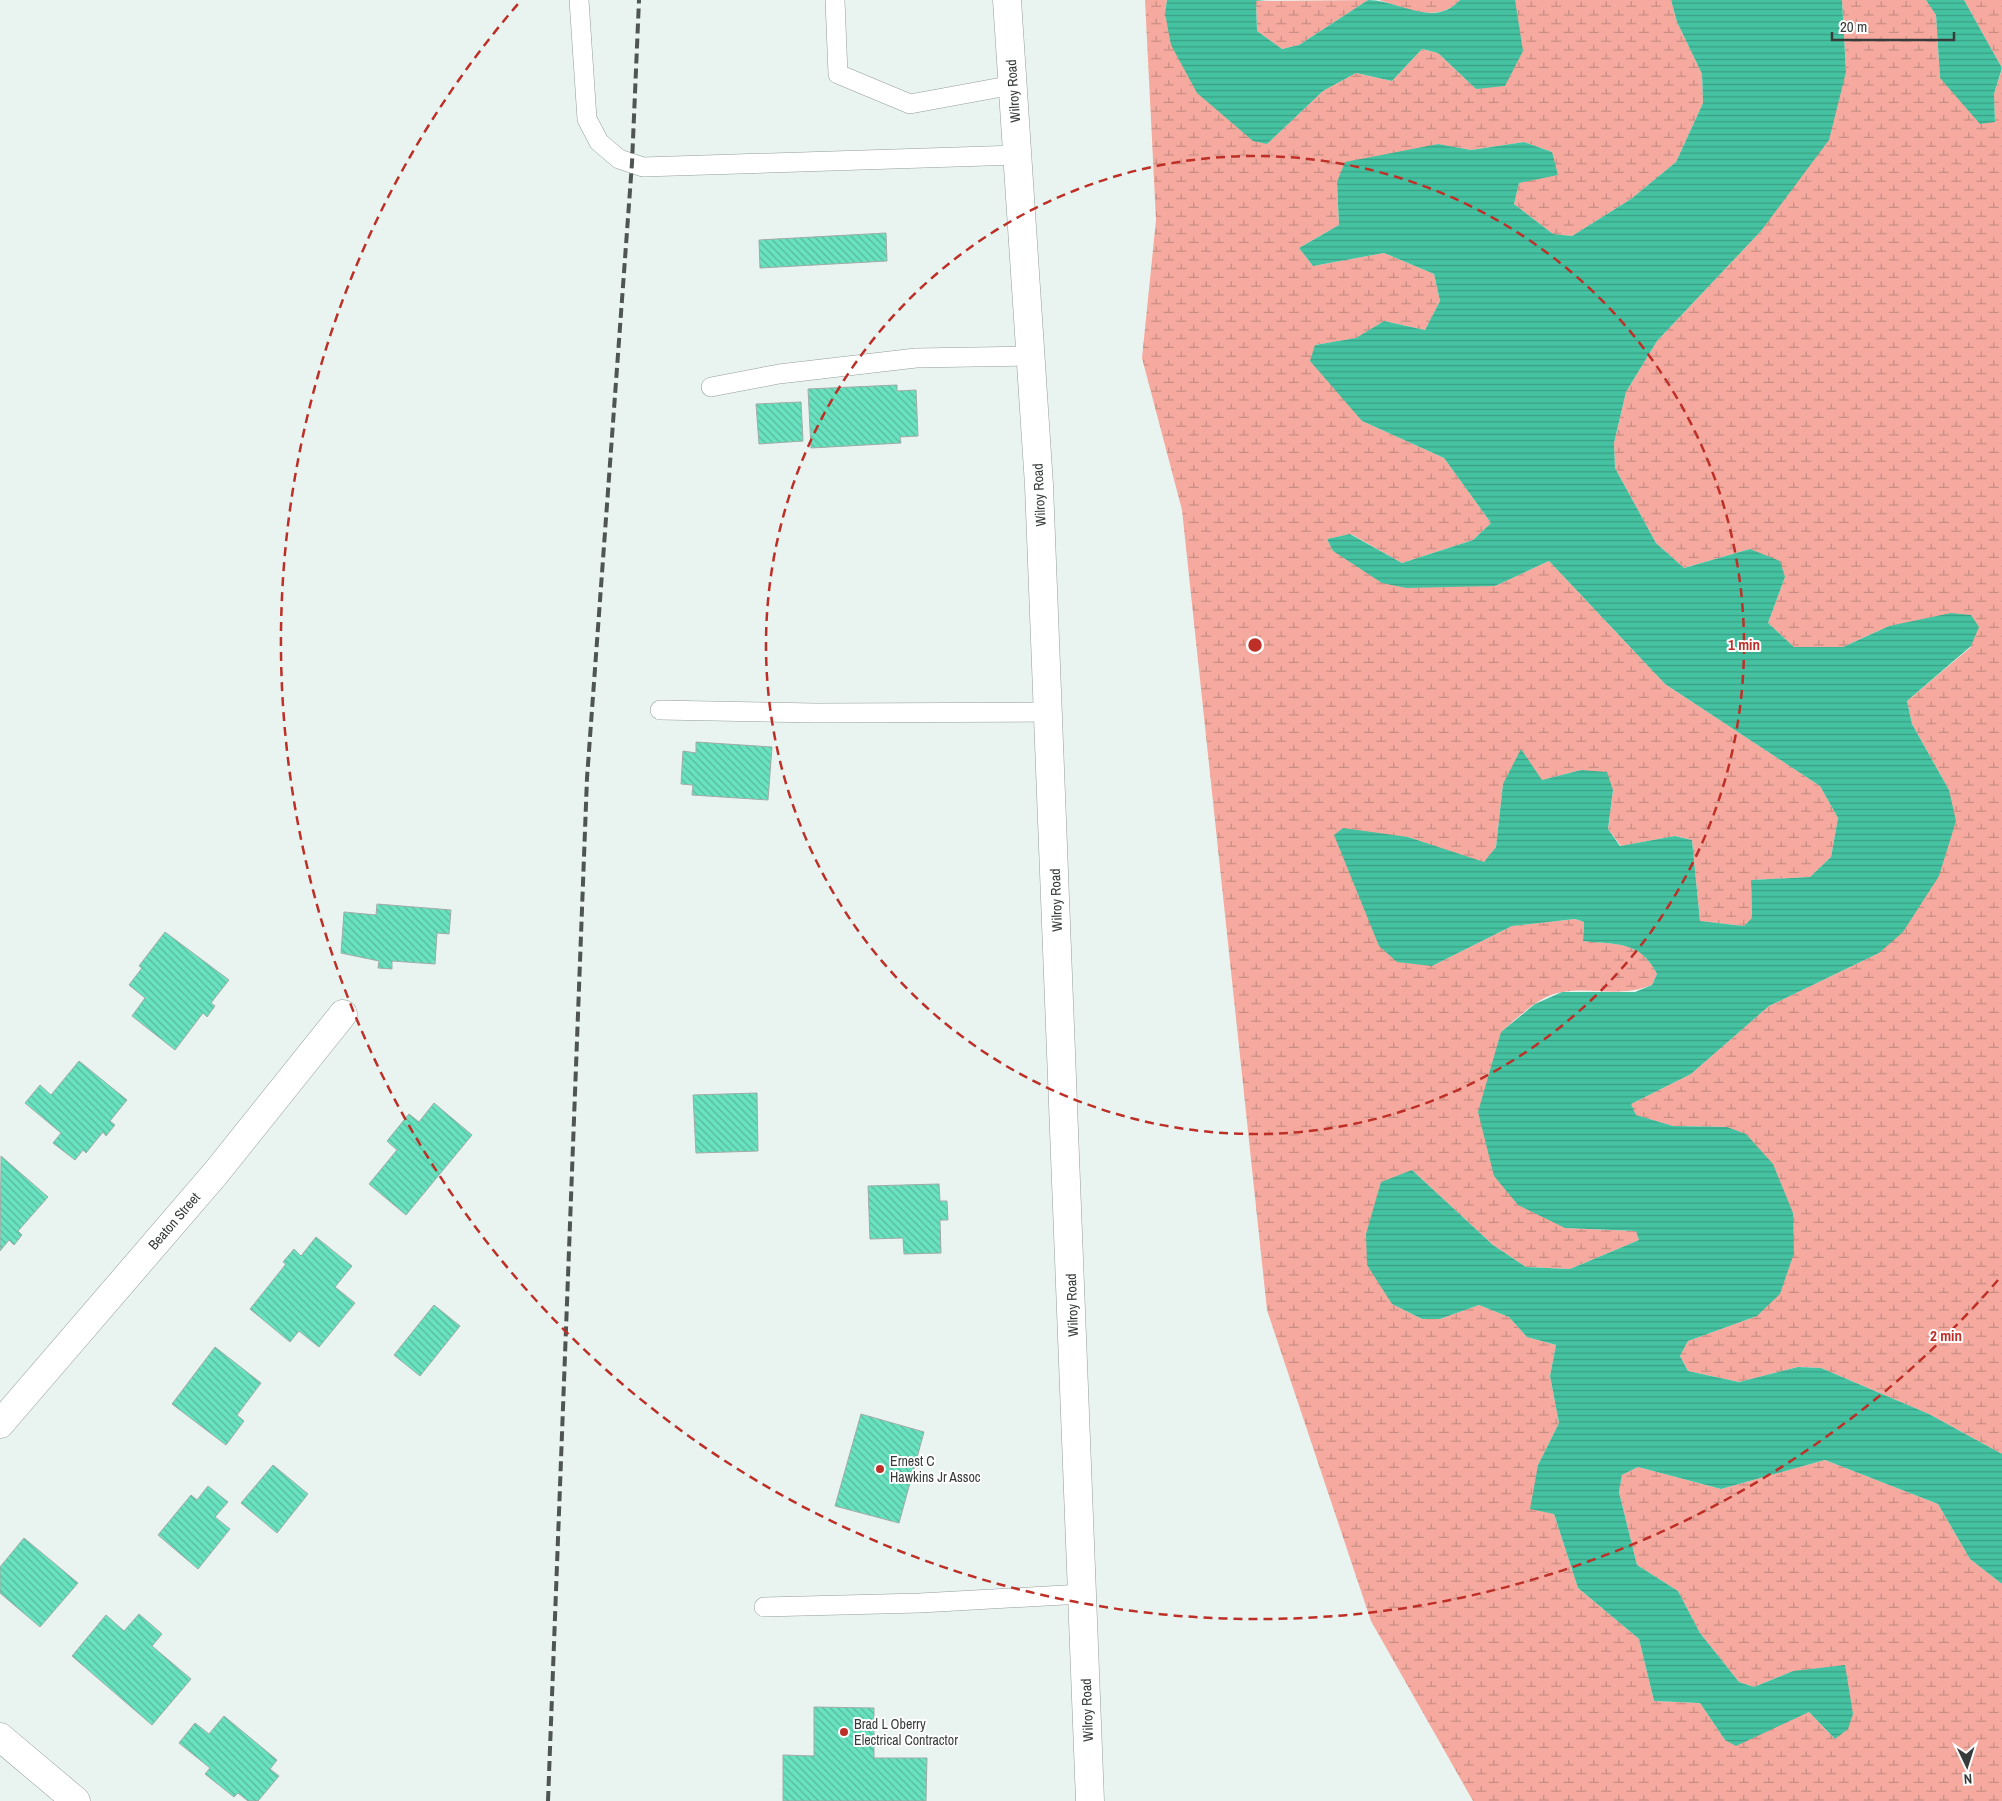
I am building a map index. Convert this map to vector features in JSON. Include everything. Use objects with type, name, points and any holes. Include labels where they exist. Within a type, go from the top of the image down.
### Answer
[{"type":"main road","name":"Wilroy Road","points":[[1007,0],[1039,485],[1090,1801]]},
{"type":"main road","name":"Beaton Street","points":[[0,1424],[215,1174],[343,1014]]},
{"type":"main road","points":[[0,1736],[76,1801]]},
{"type":"lane","points":[[579,0],[587,119],[599,142],[619,159],[643,167],[1018,155]]},
{"type":"lane","points":[[835,0],[838,74],[910,104],[1013,85]]},
{"type":"lane","points":[[711,387],[779,374],[916,358],[1031,356]]},
{"type":"lane","points":[[660,710],[816,713],[1049,712]]},
{"type":"lane","points":[[764,1607],[920,1603],[1082,1594]]},
{"type":"green space","points":[[1145,0],[1167,0],[1165,13],[1267,144],[1323,91],[1356,73],[1392,81],[1422,49],[1438,53],[1476,89],[1515,0],[1671,0],[1677,22],[1702,74],[1703,103],[1676,162],[1631,199],[1572,236],[1553,234],[1514,204],[1519,183],[1552,152],[1524,142],[1471,150],[1437,144],[1337,182],[1339,225],[1299,248],[1313,266],[1384,253],[1434,274],[1440,301],[1425,330],[1384,321],[1357,338],[1315,345],[1362,421],[1444,458],[1491,523],[1473,540],[1402,563],[1351,534],[1327,539],[1333,551],[1495,586],[1549,561],[1665,684],[1820,786],[1838,818],[1831,857],[1810,877],[1751,880],[1752,919],[1744,926],[1700,921],[1692,840],[1675,836],[1621,846],[1608,829],[1613,790],[1581,770],[1542,780],[1503,784],[1496,847],[1484,863],[1408,837],[1432,966],[1512,926],[1575,919],[1584,922],[1583,941],[1617,944],[1635,950],[1643,955],[1657,974],[1652,985],[1640,989],[1618,992],[1575,991],[1554,994],[1538,1002],[1501,1032],[1565,1228],[1637,1231],[1639,1240],[1570,1269],[1526,1267],[1493,1245],[1412,1170],[1392,1304],[1422,1319],[1440,1319],[1479,1305],[1509,1317],[1527,1337],[1556,1345],[1550,1376],[1559,1423],[1538,1465],[1578,1588],[1639,1639],[1654,1701],[1700,1703],[1725,1740],[1809,1712],[1835,1739],[1793,1671],[1754,1687],[1739,1682],[1700,1633],[1678,1591],[1637,1565],[1619,1492],[1622,1475],[1638,1467],[1721,1489],[1825,1460],[1938,1504],[1970,1559],[2002,1584],[2002,1801],[1473,1801],[1371,1621],[1267,1310],[1182,510],[1142,358],[1156,220]]},
{"type":"green space","points":[[1368,0],[1299,45],[1282,49],[1257,31],[1256,1]]},
{"type":"green space","points":[[1379,0],[1460,0],[1451,7],[1432,13],[1410,10]]},
{"type":"green space","points":[[1842,0],[1926,0],[1936,14],[1940,78],[1995,122],[1994,94],[2002,69],[2002,1454],[1929,1414],[1821,1368],[1798,1367],[1739,1382],[1688,1371],[1680,1356],[1688,1341],[1757,1316],[1727,1127],[1673,1126],[1635,1115],[1631,1104],[1691,1074],[1769,1006],[1879,953],[1949,790],[1912,724],[1907,701],[1971,647],[1889,626],[1843,647],[1794,647],[1768,623],[1785,577],[1750,549],[1684,568],[1656,543],[1615,468],[1614,443],[1626,392],[1657,341],[1761,231],[1846,72]]},
{"type":"green space","points":[[1964,0],[2002,0],[2002,68]]},
{"type":"shaded area","points":[[1167,0],[1266,0],[1256,1],[1257,31],[1282,49],[1299,45],[1368,0],[1380,1],[1428,13],[1450,8],[1460,0],[1515,0],[1523,51],[1505,86],[1476,89],[1438,53],[1422,49],[1392,81],[1356,73],[1323,91],[1267,144],[1253,141],[1197,93],[1171,45],[1165,13]]},
{"type":"shaded area","points":[[1671,0],[1842,0],[1846,72],[1829,140],[1761,231],[1657,341],[1626,392],[1614,443],[1615,468],[1656,543],[1684,568],[1750,549],[1780,561],[1785,577],[1768,623],[1794,647],[1843,647],[1889,626],[1951,613],[1971,615],[1979,627],[1971,646],[1907,701],[1912,724],[1949,790],[1956,821],[1939,876],[1903,932],[1879,953],[1769,1006],[1691,1074],[1631,1104],[1636,1115],[1673,1126],[1727,1127],[1746,1134],[1773,1164],[1793,1213],[1794,1253],[1780,1294],[1757,1316],[1688,1341],[1680,1356],[1688,1371],[1739,1382],[1798,1367],[1821,1368],[1929,1414],[2002,1454],[2002,1584],[1970,1559],[1938,1504],[1825,1460],[1721,1489],[1638,1467],[1622,1475],[1619,1492],[1637,1565],[1678,1591],[1700,1633],[1739,1682],[1754,1687],[1793,1671],[1845,1665],[1853,1714],[1848,1729],[1835,1739],[1809,1712],[1736,1746],[1725,1740],[1700,1703],[1654,1701],[1639,1639],[1578,1588],[1554,1514],[1530,1509],[1538,1465],[1559,1423],[1550,1376],[1556,1345],[1527,1337],[1509,1317],[1479,1305],[1440,1319],[1422,1319],[1392,1304],[1367,1265],[1366,1234],[1381,1182],[1412,1170],[1493,1245],[1526,1267],[1570,1269],[1639,1240],[1636,1231],[1565,1228],[1518,1205],[1494,1176],[1478,1112],[1501,1032],[1535,1004],[1562,992],[1635,992],[1652,985],[1657,974],[1643,955],[1635,950],[1616,944],[1583,941],[1584,922],[1575,919],[1512,926],[1432,966],[1397,962],[1379,946],[1334,835],[1343,828],[1408,837],[1484,862],[1496,847],[1503,784],[1521,749],[1542,780],[1581,770],[1607,772],[1613,790],[1608,829],[1620,846],[1675,836],[1692,840],[1700,921],[1744,926],[1752,918],[1751,880],[1810,877],[1831,857],[1838,818],[1820,786],[1665,684],[1549,561],[1495,586],[1406,588],[1382,583],[1333,551],[1327,539],[1350,534],[1402,563],[1473,540],[1491,523],[1444,458],[1362,421],[1310,361],[1315,345],[1356,338],[1384,321],[1425,330],[1440,301],[1434,274],[1384,253],[1313,266],[1299,248],[1339,225],[1337,182],[1345,162],[1438,144],[1471,150],[1524,142],[1552,152],[1558,175],[1519,183],[1514,204],[1553,234],[1572,236],[1631,199],[1676,162],[1703,103],[1702,74],[1677,22]]},
{"type":"shaded area","points":[[1926,0],[1964,0],[2002,68],[1994,94],[1995,122],[1980,124],[1940,78],[1936,15]]},
{"type":"building","points":[[886,233],[887,261],[760,268],[759,240]]},
{"type":"building","points":[[897,385],[897,391],[916,390],[918,436],[900,437],[901,443],[811,448],[808,389]]},
{"type":"building","points":[[801,402],[803,441],[759,444],[756,404]]},
{"type":"building","points":[[696,742],[772,747],[768,800],[692,795],[693,785],[681,784],[683,751],[696,753]]},
{"type":"building","points":[[377,904],[451,910],[449,934],[437,933],[435,964],[392,961],[392,969],[378,968],[379,961],[341,953],[344,912],[376,915]]},
{"type":"building","points":[[165,932],[229,980],[211,1003],[215,1006],[207,1017],[203,1013],[175,1050],[132,1016],[145,998],[129,985],[142,968],[139,966]]},
{"type":"building","points":[[79,1061],[127,1100],[110,1121],[115,1125],[106,1136],[103,1132],[86,1153],[83,1150],[75,1160],[53,1143],[61,1133],[25,1103],[40,1085],[51,1095]]},
{"type":"building","points":[[757,1093],[758,1151],[696,1153],[693,1095]]},
{"type":"building","points":[[434,1103],[472,1135],[406,1215],[369,1184],[397,1150],[387,1141],[409,1114],[419,1122]]},
{"type":"building","points":[[1,1156],[48,1197],[18,1231],[22,1235],[14,1245],[9,1240],[0,1251]]},
{"type":"building","points":[[939,1184],[940,1201],[947,1201],[948,1220],[940,1220],[941,1253],[904,1254],[903,1238],[870,1239],[868,1186]]},
{"type":"building","points":[[316,1237],[352,1266],[335,1287],[355,1303],[319,1347],[299,1331],[290,1342],[250,1309],[286,1264],[283,1262],[294,1249],[301,1256]]},
{"type":"building","points":[[434,1305],[460,1326],[420,1376],[394,1355]]},
{"type":"building","points":[[215,1347],[261,1383],[237,1415],[244,1421],[226,1445],[172,1404]]},
{"type":"building","name":"Ernest C Hawkins Jr Assoc","points":[[861,1414],[924,1432],[899,1523],[835,1506]]},
{"type":"building","points":[[273,1465],[308,1494],[277,1533],[241,1503]]},
{"type":"building","points":[[208,1486],[228,1502],[215,1517],[230,1529],[198,1569],[158,1535],[191,1495],[197,1500]]},
{"type":"building","points":[[24,1538],[78,1583],[40,1627],[0,1593],[0,1567]]},
{"type":"building","points":[[139,1614],[162,1634],[152,1646],[191,1679],[152,1725],[72,1656],[106,1615],[124,1631]]},
{"type":"building","name":"Brad L Oberry Electrical Contractor","points":[[814,1707],[874,1708],[874,1758],[927,1758],[926,1801],[783,1801],[783,1755],[814,1756]]},
{"type":"building","points":[[224,1716],[277,1760],[270,1769],[279,1776],[258,1801],[248,1801],[238,1793],[234,1797],[205,1774],[210,1768],[179,1743],[195,1723],[209,1734]]},
{"type":"railway","points":[[548,1801],[587,778],[632,163],[639,0]]},
{"type":"place","name":"Ernest C Hawkins Jr Assoc","points":[[880,1469]]},
{"type":"place","name":"Brad L Oberry Electrical Contractor","points":[[844,1732]]}]
